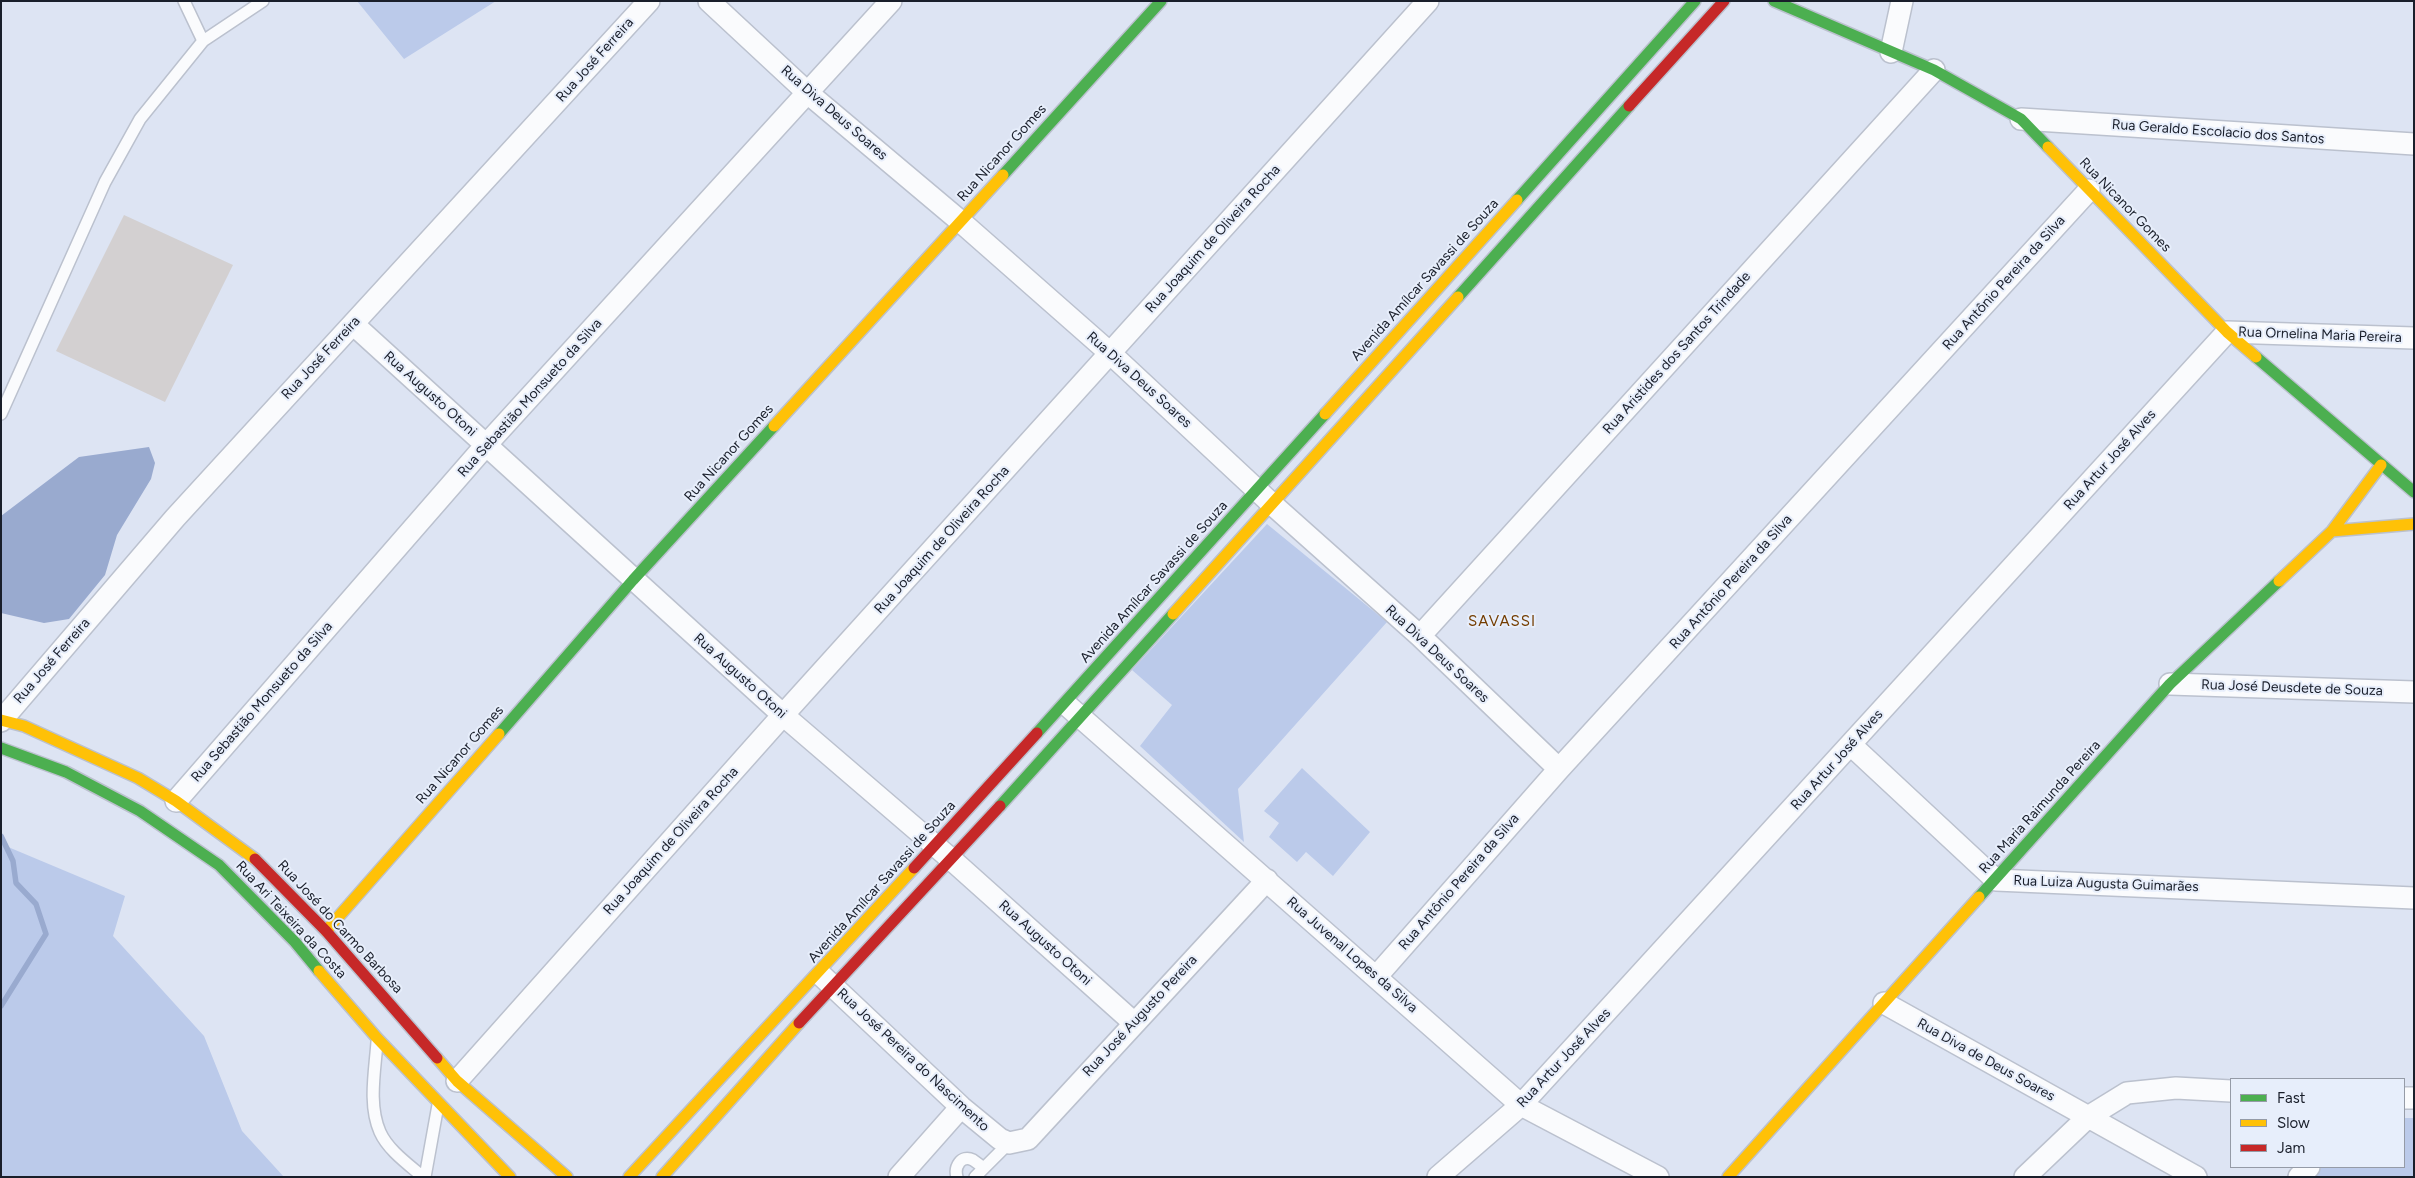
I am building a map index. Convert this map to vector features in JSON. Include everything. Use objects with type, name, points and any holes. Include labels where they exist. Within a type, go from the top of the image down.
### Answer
[{"type":"main road","name":"Rua Nicanor Gomes","points":[[326,931],[633,580],[1162,1]]},
{"type":"main road","name":"Avenida Amílcar Savassi de Souza","points":[[629,1177],[826,980],[952,860],[1072,710],[1258,490],[1695,1]]},
{"type":"main road","name":"Avenida Amílcar Savassi de Souza","points":[[662,1177],[826,980],[934,845],[1072,710],[1273,505],[1724,1]]},
{"type":"main road","name":"Rua Nicanor Gomes","points":[[1774,1],[1934,70],[2021,119],[2227,332],[2414,492]]},
{"type":"main road","name":"Rua Maria Raimunda Pereira","points":[[1728,1177],[2170,684],[2332,530],[2381,465]]},
{"type":"main road","points":[[2332,530],[2414,524]]},
{"type":"main road","name":"Rua José do Carmo Barbosa","points":[[2,720],[24,726],[138,778],[176,801],[261,864],[326,931],[458,1081],[567,1177]]},
{"type":"main road","name":"Rua Ari Teixeira da Costa","points":[[1,748],[66,772],[140,811],[219,865],[295,942],[377,1038],[510,1177]]},
{"type":"street","name":"Rua José Ferreira","points":[[2,720],[175,518],[649,1]]},
{"type":"street","name":"Rua Diva Deus Soares","points":[[709,1],[809,94],[960,221],[1110,353],[1273,505],[1420,636],[1559,769]]},
{"type":"street","name":"Rua Sebastião Monsueto da Silva","points":[[176,801],[486,444],[809,94],[891,1]]},
{"type":"street","name":"Rua Joaquim de Oliveira Rocha","points":[[458,1081],[784,715],[1428,1]]},
{"type":"street","points":[[1891,52],[1902,1]]},
{"type":"street","name":"Rua Aristides dos Santos Trindade","points":[[1420,636],[1934,70]]},
{"type":"street","name":"Rua Geraldo Escolacio dos Santos","points":[[2021,119],[2414,144]]},
{"type":"street","name":"Rua Antônio Pereira da Silva","points":[[1376,977],[1559,769],[2090,190]]},
{"type":"street","name":"Rua Augusto Otoni","points":[[353,324],[633,580],[1133,1022]]},
{"type":"street","name":"Rua Ornelina Maria Pereira","points":[[2227,332],[2414,338]]},
{"type":"street","name":"Rua Artur José Alves","points":[[1438,1177],[1522,1104],[2227,332]]},
{"type":"street","name":"Rua José Deusdete de Souza","points":[[2170,684],[2414,692]]},
{"type":"street","name":"Rua Juvenal Lopes da Silva","points":[[1072,710],[1522,1104],[1658,1177]]},
{"type":"street","name":"Rua Luiza Augusta Guimarães","points":[[1851,745],[1996,880],[2414,898]]},
{"type":"street","name":"Rua José Augusto Pereira","points":[[1010,1143],[1028,1139],[1133,1022],[1266,880]]},
{"type":"street","name":"Rua José Pereira do Nascimento","points":[[826,980],[961,1107],[1000,1139],[1010,1143]]},
{"type":"street","name":"Rua Diva de Deus Soares","points":[[1884,1003],[2196,1177]]},
{"type":"street","points":[[2025,1177],[2088,1117],[2126,1094],[2176,1088],[2230,1090]]},
{"type":"street","points":[[899,1177],[961,1107]]},
{"type":"street","points":[[2299,1177],[2308,1168]]},
{"type":"lane","points":[[184,1],[203,41]]},
{"type":"lane","points":[[1,414],[105,182],[140,119],[203,41],[263,1]]},
{"type":"lane","points":[[377,1038],[373,1104],[380,1132],[399,1156],[424,1177],[438,1103]]},
{"type":"lane","points":[[956,1177],[956,1167],[960,1161],[966,1158],[972,1160],[979,1172],[1010,1143]]},
{"type":"shaded area","points":[[357,1],[496,1],[404,59]]},
{"type":"shaded area","points":[[149,447],[155,463],[151,479],[117,535],[105,575],[69,619],[44,623],[1,613],[1,516],[79,457]]},
{"type":"shaded area","points":[[1267,524],[1387,622],[1238,789],[1244,842],[1140,746],[1172,705],[1132,670]]},
{"type":"shaded area","points":[[1302,768],[1370,832],[1333,876],[1306,852],[1297,862],[1269,837],[1279,823],[1264,811]]},
{"type":"shaded area","points":[[1,844],[125,896],[113,936],[204,1036],[242,1131],[284,1177],[1,1177]]},
{"type":"shaded area","points":[[2405,1118],[2414,1118],[2414,1177],[2313,1177],[2321,1168],[2405,1168]]},
{"type":"building","points":[[124,215],[233,265],[165,402],[56,351]]},
{"type":"waterway","points":[[1,836],[13,861],[16,883],[36,904],[46,934],[1,1006]]},
{"type":"traffic: fast","points":[[1003,175],[1161,1]]},
{"type":"traffic: fast","points":[[1517,200],[1695,1]]},
{"type":"traffic: fast","points":[[1774,1],[1934,70],[2021,119],[2048,147]]},
{"type":"traffic: fast","points":[[1458,297],[1629,106]]},
{"type":"traffic: fast","points":[[2256,357],[2414,492]]},
{"type":"traffic: fast","points":[[1037,733],[1325,414]]},
{"type":"traffic: fast","points":[[499,734],[633,580],[774,426]]},
{"type":"traffic: fast","points":[[1979,897],[2170,684],[2279,581]]},
{"type":"traffic: fast","points":[[1000,806],[1173,614]]},
{"type":"traffic: fast","points":[[1,748],[66,772],[140,811],[219,865],[295,942],[319,971]]},
{"type":"traffic: slow","points":[[2048,147],[2227,332],[2256,357]]},
{"type":"traffic: slow","points":[[774,426],[1003,175]]},
{"type":"traffic: slow","points":[[1325,414],[1517,200]]},
{"type":"traffic: slow","points":[[1173,614],[1458,297]]},
{"type":"traffic: slow","points":[[2279,581],[2332,531],[2381,465]]},
{"type":"traffic: slow","points":[[2332,531],[2414,524]]},
{"type":"traffic: slow","points":[[1,720],[24,726],[138,778],[176,801],[255,859]]},
{"type":"traffic: slow","points":[[326,931],[499,734]]},
{"type":"traffic: slow","points":[[629,1177],[914,868]]},
{"type":"traffic: slow","points":[[1728,1177],[1979,897]]},
{"type":"traffic: slow","points":[[319,971],[377,1038],[510,1177]]},
{"type":"traffic: slow","points":[[662,1177],[799,1023]]},
{"type":"traffic: slow","points":[[437,1058],[457,1081],[567,1177]]},
{"type":"traffic: jam","points":[[1629,106],[1724,1]]},
{"type":"traffic: jam","points":[[914,868],[1037,733]]},
{"type":"traffic: jam","points":[[799,1023],[1000,806]]},
{"type":"traffic: jam","points":[[255,859],[326,931],[437,1058]]},
{"type":"district","name":"SAVASSI","points":[[1502,622]]}]
